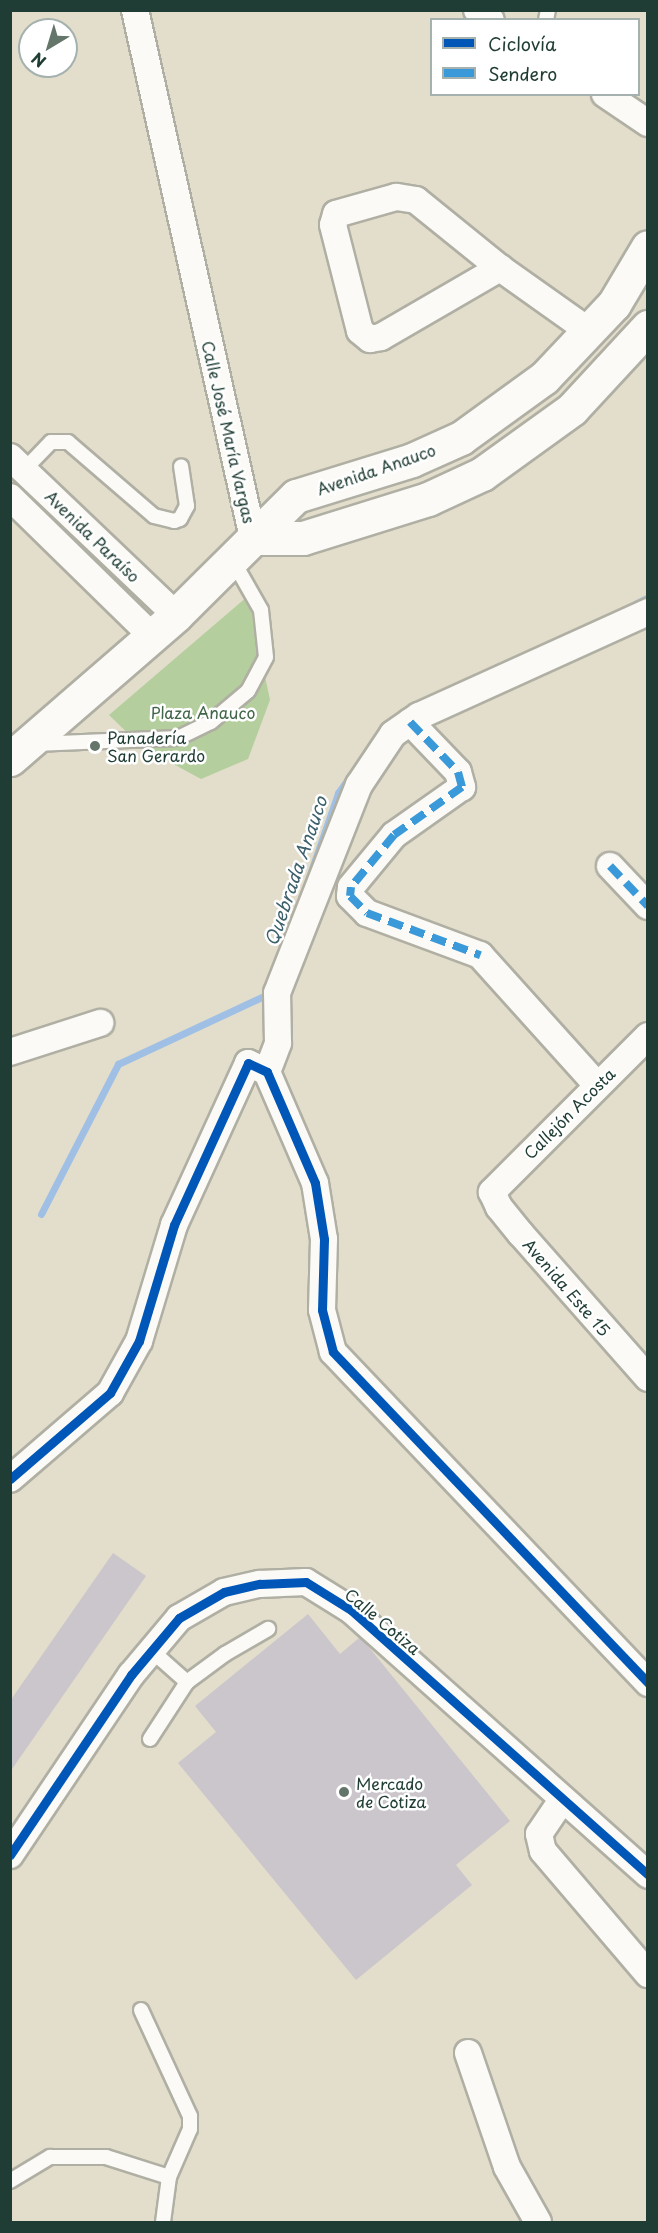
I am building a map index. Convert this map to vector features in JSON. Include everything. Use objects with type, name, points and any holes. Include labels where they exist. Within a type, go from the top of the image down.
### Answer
[{"type":"main road","name":"Avenida Anauco","points":[[19,752],[176,615],[296,496],[412,460],[461,438],[544,378],[590,332],[614,304],[648,247]]},
{"type":"main road","points":[[242,548],[303,538],[428,499],[482,474],[572,409],[648,327]]},
{"type":"street","name":"Calle José María Vargas","points":[[135,10],[180,172]]},
{"type":"street","name":"Calle José María Vargas","points":[[152,10],[242,548]]},
{"type":"street","points":[[608,96],[648,123]]},
{"type":"street","points":[[500,268],[381,337],[370,339],[360,331],[333,225],[336,214],[396,197],[416,200],[500,268],[590,332]]},
{"type":"street","name":"Avenida Paraíso","points":[[17,464],[176,615]]},
{"type":"street","name":"Avenida Paraíso","points":[[10,497],[151,636]]},
{"type":"street","points":[[267,1072],[278,1043],[277,993],[347,812],[376,756],[393,734],[410,722],[648,612]]},
{"type":"street","points":[[410,722],[458,772],[462,787],[394,835],[351,887],[350,896],[367,913],[480,955],[596,1084]]},
{"type":"street","points":[[610,866],[648,906]]},
{"type":"street","points":[[10,1052],[100,1023]]},
{"type":"street","name":"Callejón Acosta","points":[[492,1192],[596,1084],[648,1036]]},
{"type":"street","points":[[10,1479],[110,1393],[139,1341],[174,1225],[230,1098],[248,1063],[267,1072],[315,1183],[324,1239],[322,1310],[333,1352],[648,1683]]},
{"type":"street","name":"Avenida Este 15","points":[[492,1192],[499,1207],[521,1234],[648,1378]]},
{"type":"street","name":"Calle Cotiza","points":[[10,1855],[131,1675],[179,1618],[224,1592],[260,1584],[306,1582],[351,1610],[648,1875]]},
{"type":"street","points":[[562,1800],[539,1834],[543,1851],[648,1974]]},
{"type":"street","points":[[468,2053],[507,2167],[538,2223]]},
{"type":"lane","points":[[17,464],[51,442],[68,442],[154,516],[174,521],[180,519],[187,506],[181,466]]},
{"type":"lane","points":[[19,752],[178,738],[211,722],[248,691],[266,657],[261,610],[242,548]]},
{"type":"lane","points":[[150,1739],[187,1682],[225,1654],[268,1629]]},
{"type":"lane","points":[[152,1651],[187,1682]]},
{"type":"lane","points":[[141,2010],[190,2116],[190,2129],[169,2177],[163,2223]]},
{"type":"lane","points":[[10,2181],[50,2157],[106,2157],[169,2177]]},
{"type":"green space","name":"Plaza Anauco","points":[[248,596],[270,700],[248,759],[201,779],[142,747],[109,715]]},
{"type":"building","points":[[113,1553],[146,1576],[10,1772],[10,1701]]},
{"type":"building","name":"Mercado de Cotiza","points":[[308,1614],[340,1654],[359,1638],[363,1640],[510,1821],[456,1865],[472,1885],[356,1980],[178,1763],[216,1732],[195,1706]]},
{"type":"waterway","name":"Quebrada Anauco","points":[[623,610],[648,597]]},
{"type":"waterway","name":"Quebrada Anauco","points":[[305,889],[338,793],[372,745]]},
{"type":"waterway","name":"Quebrada Anauco","points":[[41,1214],[118,1064],[270,993]]},
{"type":"marked path","points":[[410,722],[458,772],[462,787],[394,835],[351,887],[350,896],[367,913],[480,955]]},
{"type":"marked path","points":[[610,866],[648,906]]},
{"type":"cycle path","points":[[10,1479],[110,1393],[139,1341],[174,1225],[248,1063],[267,1072],[315,1183],[324,1239],[322,1310],[333,1352],[648,1683]]},
{"type":"cycle path","points":[[10,1855],[131,1675],[179,1618],[224,1592],[260,1584],[306,1582],[351,1610],[648,1875]]},
{"type":"place","name":"Panadería San Gerardo","points":[[95,746]]},
{"type":"place","name":"Mercado de Cotiza","points":[[344,1792]]}]
